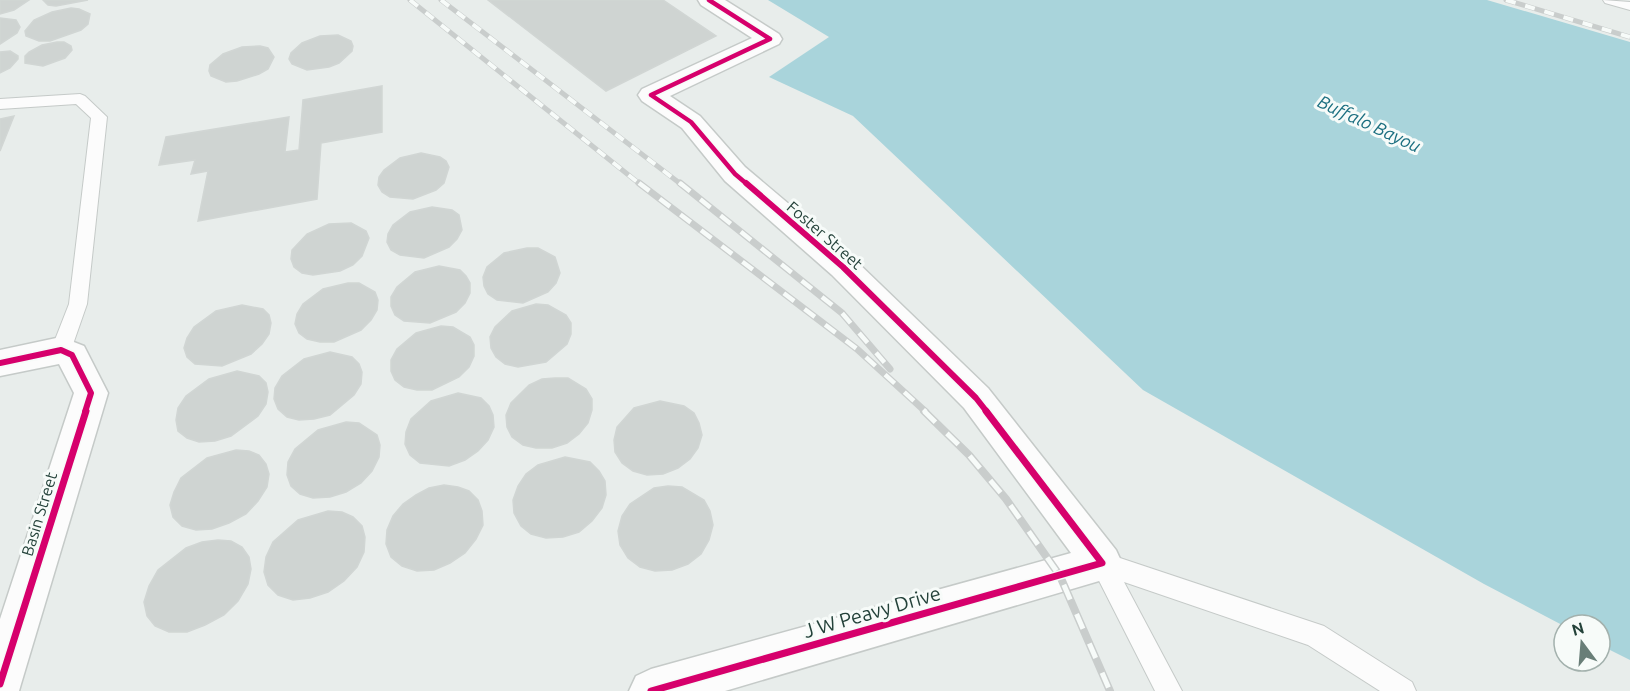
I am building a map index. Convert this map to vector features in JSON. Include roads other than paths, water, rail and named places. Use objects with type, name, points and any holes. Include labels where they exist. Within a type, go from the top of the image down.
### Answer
[{"type":"street","name":"Foster Street","points":[[709,0],[770,39],[651,95],[691,122],[735,174],[843,267],[976,398],[1102,563]]},
{"type":"street","points":[[0,363],[66,353]]},
{"type":"street","name":"Basin Street","points":[[0,684],[90,393],[66,353]]},
{"type":"street","name":"J W Peavy Drive","points":[[651,691],[1102,563]]},
{"type":"lane","points":[[1610,0],[1630,6]]},
{"type":"lane","points":[[0,104],[80,99],[99,117],[78,304],[66,353]]},
{"type":"lane","points":[[1102,563],[1169,691]]},
{"type":"lane","points":[[1102,563],[1315,635],[1403,691]]},
{"type":"water","name":"Buffalo Bayou","points":[[768,0],[1487,0],[1630,42],[1630,660],[1612,651],[1612,613],[1552,613],[1552,620],[1484,584],[1143,390],[853,116],[769,77],[829,37]]},
{"type":"railway","points":[[410,0],[641,185]]},
{"type":"railway","points":[[441,0],[682,185]]},
{"type":"railway","points":[[1506,0],[1630,37]]},
{"type":"railway","points":[[639,183],[857,349],[926,412]]},
{"type":"railway","points":[[680,183],[842,313],[890,369]]},
{"type":"railway","points":[[924,411],[969,455],[1006,499],[1060,576],[1110,691]]}]
